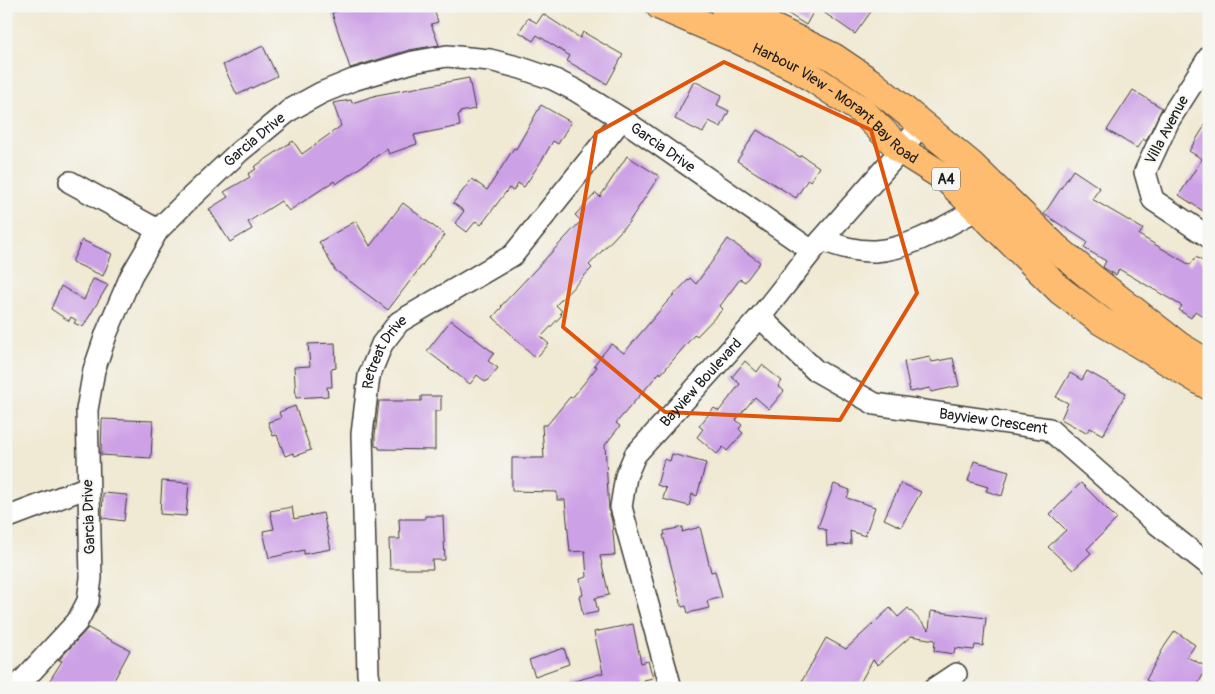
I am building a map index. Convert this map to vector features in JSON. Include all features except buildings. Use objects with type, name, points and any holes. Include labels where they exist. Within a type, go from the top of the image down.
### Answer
[{"type":"highway","name":"Harbour View - Morant Bay Road","points":[[660,6],[739,40],[799,70],[862,110],[901,150],[947,179],[1061,291],[1101,321],[1209,386]]},
{"type":"highway","name":"Harbour View - Morant Bay Road","points":[[724,6],[774,28],[833,58],[870,82],[970,164],[1055,247],[1092,278],[1178,346],[1209,364]]},
{"type":"street","name":"Garcia Drive","points":[[16,688],[77,622],[88,601],[91,578],[91,508],[88,487],[87,410],[94,370],[107,332],[131,276],[158,230],[239,152],[290,110],[322,92],[414,62],[446,56],[490,60],[521,68],[553,79],[575,90],[817,246],[875,251],[909,244],[978,209]]},
{"type":"street","name":"Villa Avenue","points":[[1209,57],[1169,120],[1145,172],[1153,200],[1209,237]]},
{"type":"street","name":"Retreat Drive","points":[[365,683],[362,434],[369,376],[382,344],[399,322],[512,255],[622,119]]},
{"type":"street","name":"Bayview Boulevard","points":[[671,688],[621,507],[626,476],[635,455],[760,317],[817,246],[921,125]]},
{"type":"street","points":[[70,182],[158,230]]},
{"type":"street","name":"Bayview Crescent","points":[[760,317],[815,370],[875,404],[1049,428],[1156,523],[1209,565]]},
{"type":"street","points":[[6,518],[88,487]]},
{"type":"street","points":[[935,688],[956,674]]},
{"type":"highlighted area","points":[[724,62],[871,130],[917,293],[840,420],[665,412],[563,327],[596,133]]}]
